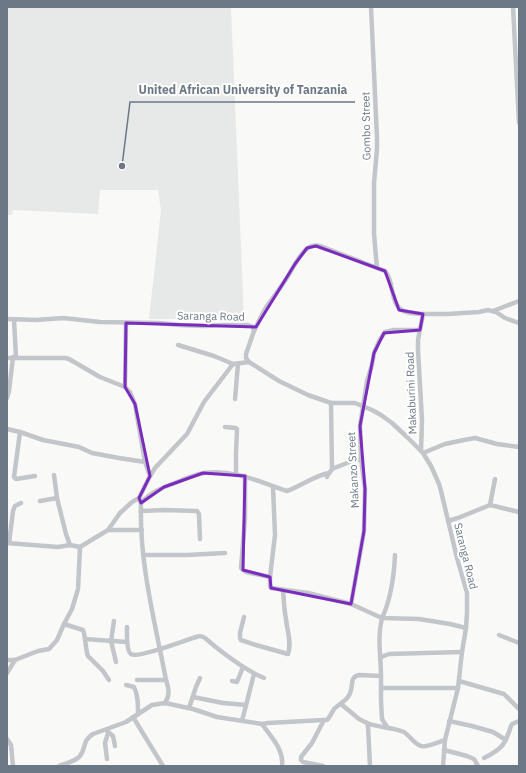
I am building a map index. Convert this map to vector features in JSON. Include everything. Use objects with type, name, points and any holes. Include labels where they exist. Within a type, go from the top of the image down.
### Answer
[{"type":"street","name":"Gombo Street","points":[[371,7],[377,138],[374,183],[377,268]]},
{"type":"street","points":[[513,7],[519,123]]},
{"type":"street","points":[[254,331],[262,314],[295,264],[308,248],[319,245],[385,271],[388,275],[394,301],[399,310],[409,314],[448,314],[488,310],[519,323]]},
{"type":"street","points":[[493,311],[519,301]]},
{"type":"street","name":"Makaburini Road","points":[[422,452],[418,340],[423,314]]},
{"type":"street","name":"Saranga Road","points":[[7,319],[40,320],[63,318],[100,322],[158,323],[205,326],[230,324],[248,325],[253,327],[254,331],[246,354],[246,358],[249,362],[268,375],[308,395],[331,403],[355,403],[372,410],[392,423],[422,452],[431,466],[439,484],[456,558],[467,593],[466,628],[459,681],[445,740],[443,766]]},
{"type":"street","points":[[7,398],[15,358],[14,320]]},
{"type":"street","points":[[125,387],[126,322]]},
{"type":"street","points":[[363,407],[367,381],[374,353],[384,334],[388,331],[394,330],[420,330]]},
{"type":"street","points":[[178,345],[236,364],[249,362]]},
{"type":"street","points":[[7,358],[65,358],[125,387],[130,392],[135,404],[145,462],[150,476]]},
{"type":"street","points":[[235,399],[236,364]]},
{"type":"street","points":[[165,703],[168,699],[169,690],[148,589],[143,555],[140,500],[155,468],[187,434],[204,402],[214,388],[236,364]]},
{"type":"street","points":[[329,473],[331,403]]},
{"type":"street","name":"Makanzo Street","points":[[351,604],[364,531],[365,489],[361,459],[360,426],[363,407]]},
{"type":"street","points":[[225,427],[237,429],[236,475]]},
{"type":"street","points":[[7,429],[43,440],[79,446],[92,453],[145,462]]},
{"type":"street","points":[[20,432],[14,477],[16,479],[35,476]]},
{"type":"street","points":[[422,452],[445,444],[475,438],[497,444],[519,447]]},
{"type":"street","points":[[21,503],[15,506],[13,511],[8,543],[58,547],[70,545],[80,546],[108,530],[120,513],[132,502],[140,500],[164,487],[192,476],[203,473],[226,473],[245,476],[287,492],[320,474],[329,473],[352,461],[361,459]]},
{"type":"street","points":[[54,475],[57,498],[70,545]]},
{"type":"street","points":[[245,476],[245,518],[241,568],[246,572],[270,577]]},
{"type":"street","points":[[490,505],[495,479]]},
{"type":"street","points":[[273,487],[275,535],[270,577],[271,588],[308,593],[351,604],[382,618],[425,620],[466,628]]},
{"type":"street","points":[[40,501],[57,498]]},
{"type":"street","points":[[448,520],[458,518],[490,505],[519,512]]},
{"type":"street","points":[[141,511],[197,511],[199,514],[200,538]]},
{"type":"street","points":[[108,530],[142,530]]},
{"type":"street","points":[[7,660],[15,660],[38,651],[49,649],[57,640],[77,595],[80,546]]},
{"type":"street","points":[[143,555],[225,552]]},
{"type":"street","points":[[387,727],[382,719],[380,624],[393,579],[395,555]]},
{"type":"street","points":[[244,617],[240,633],[241,640],[288,654],[288,633],[283,590]]},
{"type":"street","points":[[114,621],[111,641],[116,662]]},
{"type":"street","points":[[64,624],[83,630],[86,653],[109,680]]},
{"type":"street","points":[[127,627],[126,642],[129,653],[132,655],[138,655],[160,649],[201,636],[243,667],[264,678]]},
{"type":"street","points":[[499,635],[519,643]]},
{"type":"street","points":[[85,639],[126,642]]},
{"type":"street","points":[[381,657],[389,654],[462,652]]},
{"type":"street","points":[[7,673],[15,660]]},
{"type":"street","points":[[232,681],[237,682],[243,667]]},
{"type":"street","points":[[242,721],[254,674]]},
{"type":"street","points":[[59,766],[78,758],[88,738],[108,731],[152,705],[165,703],[189,708],[217,717],[262,724],[327,720],[334,709],[351,692],[352,679],[355,676],[382,676]]},
{"type":"street","points":[[189,708],[200,678]]},
{"type":"street","points":[[138,680],[166,680]]},
{"type":"street","points":[[459,681],[504,694],[519,709]]},
{"type":"street","points":[[126,685],[135,688],[138,696],[138,714]]},
{"type":"street","points":[[381,688],[458,688]]},
{"type":"street","points":[[193,698],[223,703],[246,704]]},
{"type":"street","points":[[340,704],[373,726],[387,727],[405,733],[420,746],[445,740]]},
{"type":"street","points":[[133,717],[164,766]]},
{"type":"street","points":[[323,766],[303,762],[301,757],[312,743],[324,720]]},
{"type":"street","points":[[450,721],[493,732],[506,740]]},
{"type":"street","points":[[484,758],[498,749],[506,740],[512,724],[519,721]]},
{"type":"street","points":[[367,723],[370,766]]},
{"type":"street","points":[[262,724],[280,749],[282,766]]},
{"type":"street","points":[[108,731],[113,736],[115,746]]},
{"type":"street","points":[[107,759],[105,743],[108,731]]},
{"type":"street","points":[[7,739],[12,745],[14,766]]},
{"type":"street","points":[[444,750],[474,759],[478,766]]},
{"type":"highlighted area","points":[[316,246],[385,271],[399,310],[423,314],[420,330],[384,333],[374,353],[360,426],[365,489],[364,531],[351,604],[271,588],[270,577],[243,570],[245,476],[203,473],[164,487],[141,503],[139,498],[150,476],[135,404],[125,387],[126,323],[256,327],[295,264],[307,248]]},
{"type":"shaded area","points":[[7,7],[231,7],[244,319],[149,319],[161,210],[158,190],[100,190],[98,214],[13,210],[12,215],[8,215],[7,217]]},
{"type":"place","name":"United African University of Tanzania","points":[[122,166]]}]
